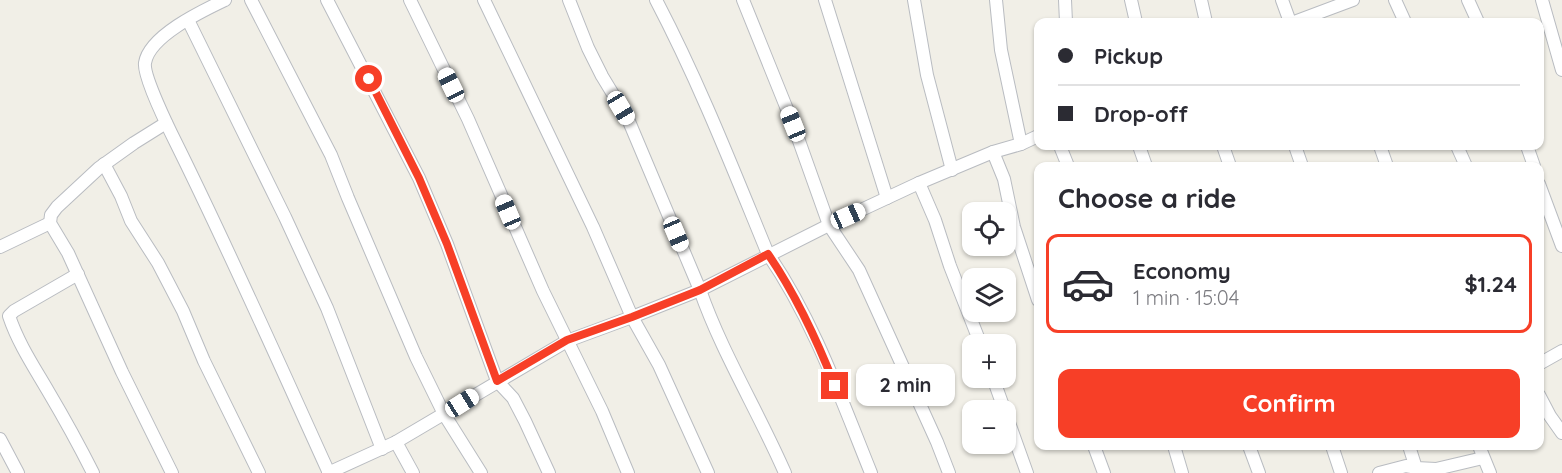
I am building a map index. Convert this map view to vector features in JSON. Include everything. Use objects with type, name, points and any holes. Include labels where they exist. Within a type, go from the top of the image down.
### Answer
[{"type":"street","points":[[225,0],[188,20],[157,42],[147,57],[145,70],[166,123],[217,225],[329,473],[396,442],[567,340],[700,290],[768,254],[919,183],[993,152],[1034,138]]},
{"type":"street","points":[[251,0],[331,155],[416,357],[444,414],[481,473]]},
{"type":"street","points":[[327,0],[419,178],[447,244],[497,381],[513,398],[549,473]]},
{"type":"street","points":[[410,0],[468,118],[517,232],[602,411],[628,473]]},
{"type":"street","points":[[484,0],[593,228],[632,317],[659,365],[708,473]]},
{"type":"street","points":[[569,0],[588,48],[628,119],[710,317],[785,473]]},
{"type":"street","points":[[656,0],[681,48],[768,254],[783,277],[821,350],[871,473]]},
{"type":"street","points":[[743,0],[793,124],[828,225],[859,270],[949,473]]},
{"type":"street","points":[[825,0],[887,198]]},
{"type":"street","points":[[914,0],[927,75],[952,170]]},
{"type":"street","points":[[996,0],[1001,50],[1021,144]]},
{"type":"street","points":[[1065,0],[1066,18]]},
{"type":"street","points":[[1131,0],[1135,18]]},
{"type":"street","points":[[1202,0],[1205,18]]},
{"type":"street","points":[[1282,0],[1290,18]]},
{"type":"street","points":[[1322,18],[1353,0]]},
{"type":"street","points":[[1395,0],[1403,18]]},
{"type":"street","points":[[1468,0],[1476,18]]},
{"type":"street","points":[[1542,0],[1562,70]]},
{"type":"street","points":[[188,20],[327,308],[382,448]]},
{"type":"street","points":[[166,123],[104,164],[57,207],[51,215],[50,224],[68,253],[122,372],[172,473]]},
{"type":"street","points":[[993,152],[1004,179],[1014,226],[1034,288]]},
{"type":"street","points":[[104,164],[131,221],[176,297],[204,361],[259,473]]},
{"type":"street","points":[[919,183],[977,334]]},
{"type":"street","points":[[1544,197],[1562,246]]},
{"type":"street","points":[[0,248],[50,224]]},
{"type":"street","points":[[78,274],[9,316],[14,330],[93,473]]},
{"type":"street","points":[[1544,361],[1562,351]]},
{"type":"street","points":[[997,388],[1027,473]]},
{"type":"street","points":[[1544,404],[1561,430]]},
{"type":"street","points":[[0,439],[18,473]]},
{"type":"street","points":[[396,442],[412,473]]},
{"type":"street","points":[[1095,450],[1104,473]]},
{"type":"street","points":[[1174,450],[1182,473]]},
{"type":"street","points":[[1250,450],[1259,473]]},
{"type":"street","points":[[1333,450],[1341,473]]},
{"type":"street","points":[[1410,450],[1417,470]]},
{"type":"street","points":[[1379,473],[1406,466],[1417,470],[1436,469],[1481,452],[1490,473]]},
{"type":"route","points":[[369,79],[408,154],[447,244],[497,381],[567,340],[700,290],[768,254],[809,325],[835,386]]}]
